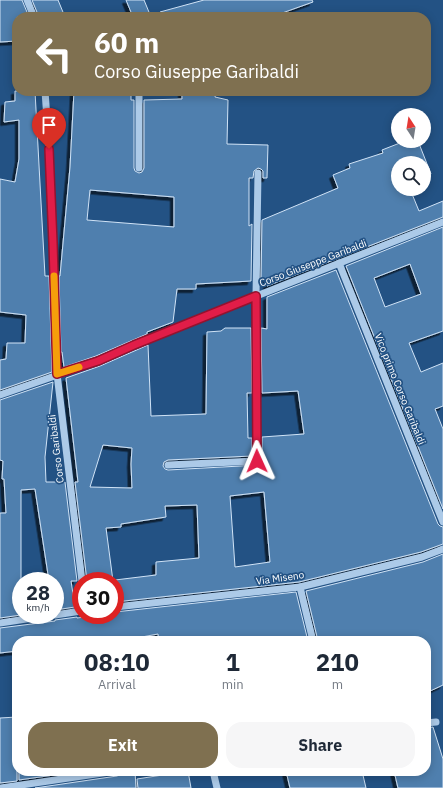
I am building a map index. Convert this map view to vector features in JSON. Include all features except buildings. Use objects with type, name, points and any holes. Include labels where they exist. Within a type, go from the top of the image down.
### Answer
[{"type":"street","points":[[27,0],[32,12]]},
{"type":"street","name":"Corso Garibaldi","points":[[45,96],[53,236],[57,374],[81,572]]},
{"type":"street","points":[[139,96],[139,168]]},
{"type":"street","points":[[168,465],[257,461],[256,296],[258,173]]},
{"type":"street","name":"Corso Giuseppe Garibaldi","points":[[57,374],[98,361],[134,345],[443,222]]},
{"type":"street","name":"Vico primo Corso Garibaldi","points":[[339,263],[443,522]]},
{"type":"street","points":[[0,395],[57,374]]},
{"type":"street","name":"Via Miseno","points":[[124,606],[300,587],[422,557],[443,549]]},
{"type":"street","points":[[300,587],[312,636]]},
{"type":"street","points":[[0,623],[12,621]]},
{"type":"street","points":[[431,723],[436,722]]},
{"type":"street","points":[[1,788],[82,776]]},
{"type":"street","points":[[214,776],[217,788]]},
{"type":"slow traffic","points":[[54,276],[57,374],[79,367]]},
{"type":"route","points":[[49,149],[57,374],[98,361],[256,296],[257,461]]}]
